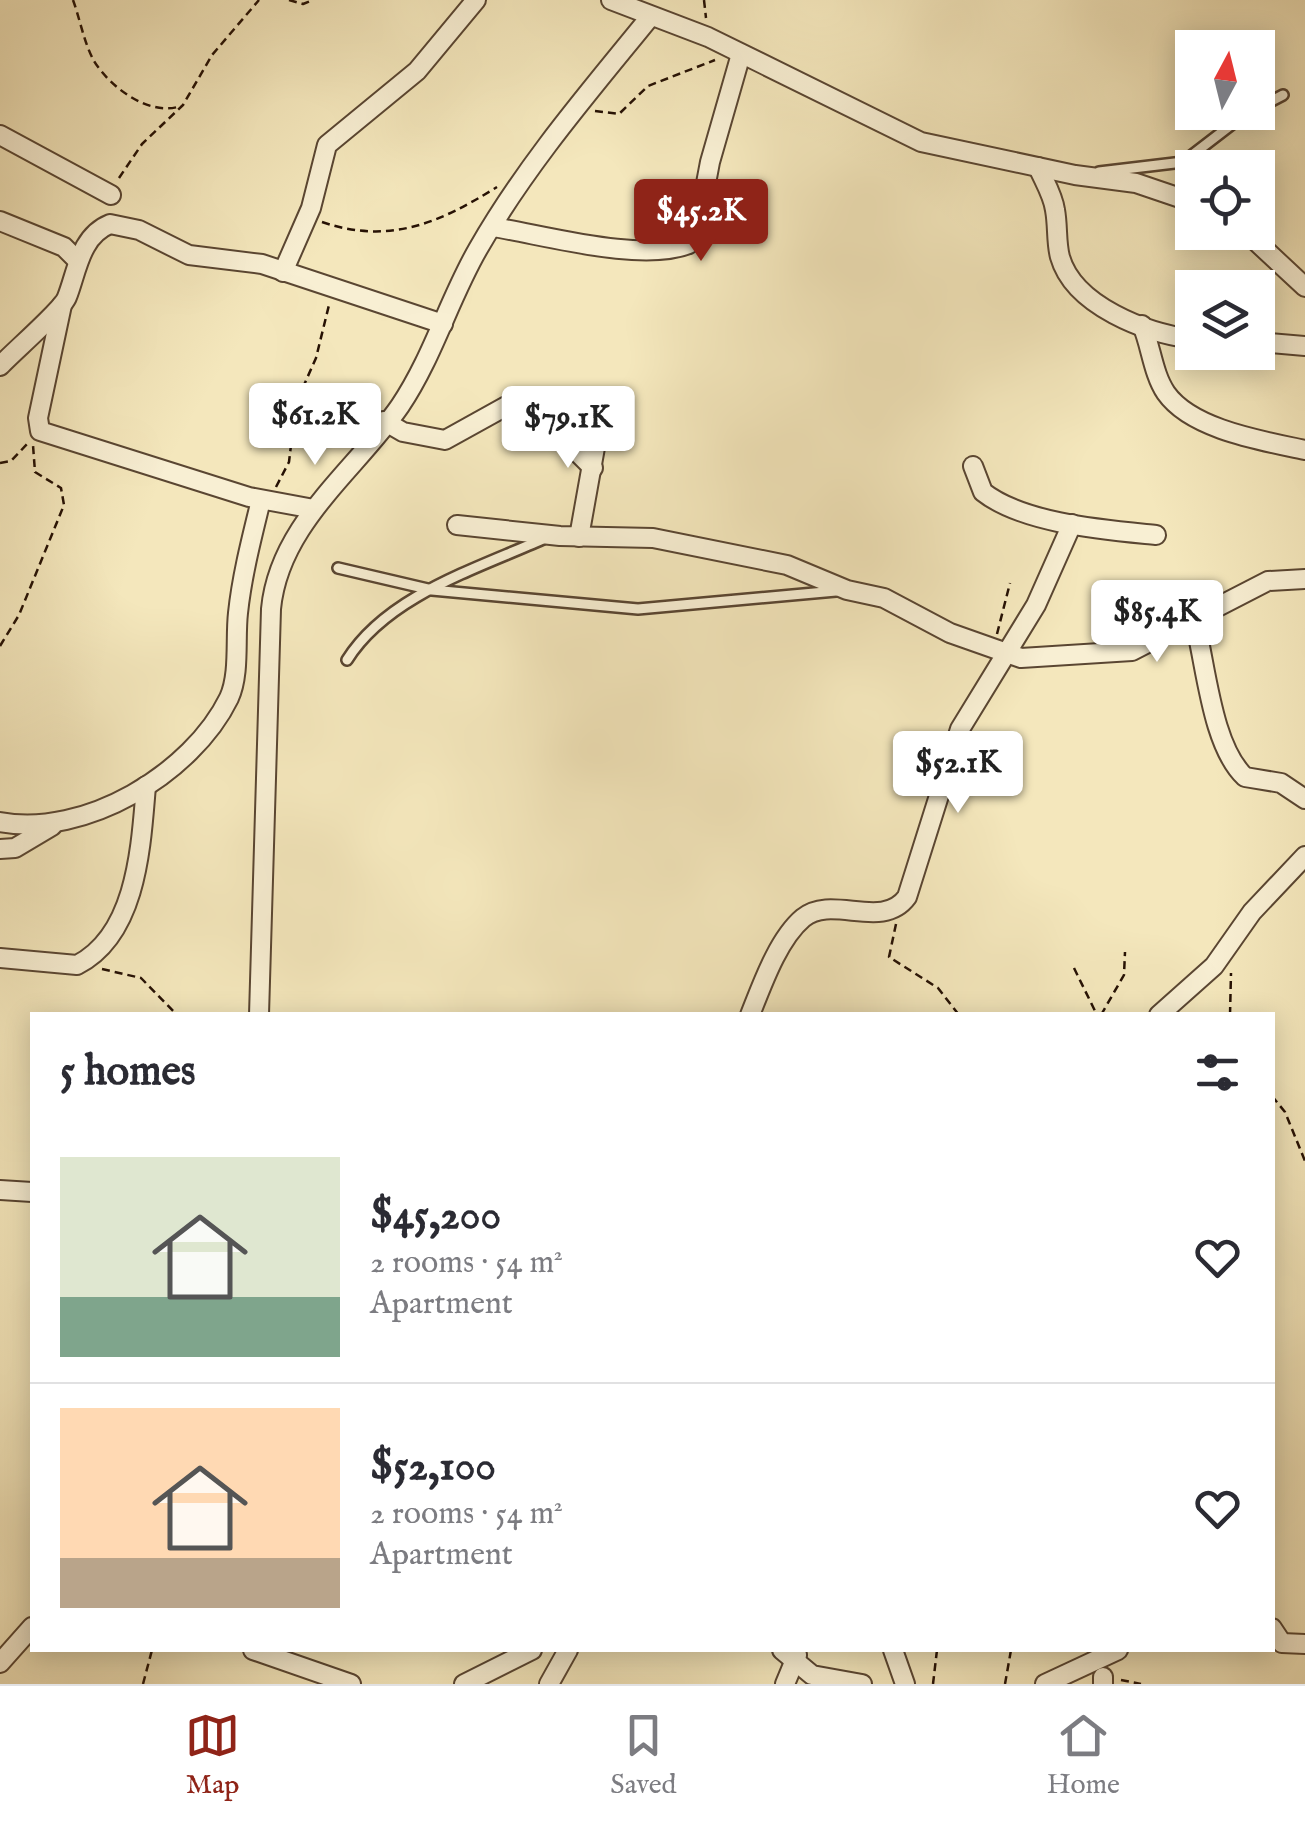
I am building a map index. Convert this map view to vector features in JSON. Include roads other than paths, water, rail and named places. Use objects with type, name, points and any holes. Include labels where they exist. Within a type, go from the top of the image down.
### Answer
[{"type":"street","points":[[283,272],[308,216],[326,145],[417,71],[476,0]]},
{"type":"street","points":[[611,0],[738,52],[918,141],[1075,176],[1136,183],[1175,196]]},
{"type":"street","points":[[259,1012],[271,608],[279,572],[314,509],[400,405],[468,267],[525,172],[650,18]]},
{"type":"street","points":[[493,228],[635,249],[670,250],[688,244],[696,231],[738,52]]},
{"type":"street","points":[[0,135],[110,195]]},
{"type":"street","points":[[1038,168],[1055,207],[1058,249],[1068,274],[1089,297],[1142,324],[1175,334]]},
{"type":"street","points":[[0,221],[64,246],[78,261]]},
{"type":"street","points":[[314,509],[265,501],[40,431],[38,418],[62,304],[78,261],[99,230],[115,224],[143,232],[192,256],[248,261],[442,324]]},
{"type":"street","points":[[1265,250],[1305,287]]},
{"type":"street","points":[[0,366],[62,304]]},
{"type":"street","points":[[1142,324],[1163,387],[1172,399],[1204,420],[1305,450]]},
{"type":"street","points":[[1275,343],[1305,346]]},
{"type":"street","points":[[384,421],[403,432],[444,440],[508,404],[528,402],[593,468]]},
{"type":"street","points":[[578,537],[601,414]]},
{"type":"street","points":[[973,466],[979,485],[989,496],[1072,524],[1156,535]]},
{"type":"street","points":[[0,850],[15,848],[53,826],[146,786],[181,762],[230,696],[240,595],[265,501]]},
{"type":"street","points":[[751,1012],[776,960],[803,918],[822,911],[895,909],[917,876],[960,729],[999,652],[1036,605],[1072,524]]},
{"type":"street","points":[[457,526],[550,536],[653,538],[700,545],[787,566],[847,590],[884,598],[999,652],[1075,658],[1132,652],[1268,581],[1305,579]]},
{"type":"street","points":[[1194,619],[1215,715],[1240,774],[1282,783],[1305,798]]},
{"type":"street","points":[[0,958],[81,964],[106,938],[134,888],[146,786]]},
{"type":"street","points":[[0,822],[53,826]]},
{"type":"street","points":[[1162,1012],[1231,947],[1252,912],[1305,856]]},
{"type":"street","points":[[0,1190],[30,1192]]},
{"type":"street","points":[[0,1663],[30,1629]]},
{"type":"street","points":[[1275,1632],[1282,1643],[1305,1644]]},
{"type":"street","points":[[464,1684],[528,1652]]},
{"type":"street","points":[[550,1684],[567,1652]]},
{"type":"street","points":[[894,1652],[905,1684]]},
{"type":"street","points":[[1045,1684],[1114,1652]]},
{"type":"street","points":[[289,1655],[352,1684]]},
{"type":"street","points":[[786,1684],[792,1655]]},
{"type":"street","points":[[792,1655],[812,1675],[862,1684]]},
{"type":"lane","points":[[1275,99],[1283,95]]},
{"type":"lane","points":[[1075,176],[1184,162],[1225,130]]},
{"type":"lane","points":[[347,660],[376,625],[432,590],[550,536]]},
{"type":"lane","points":[[338,568],[432,590],[638,609],[847,590]]}]
